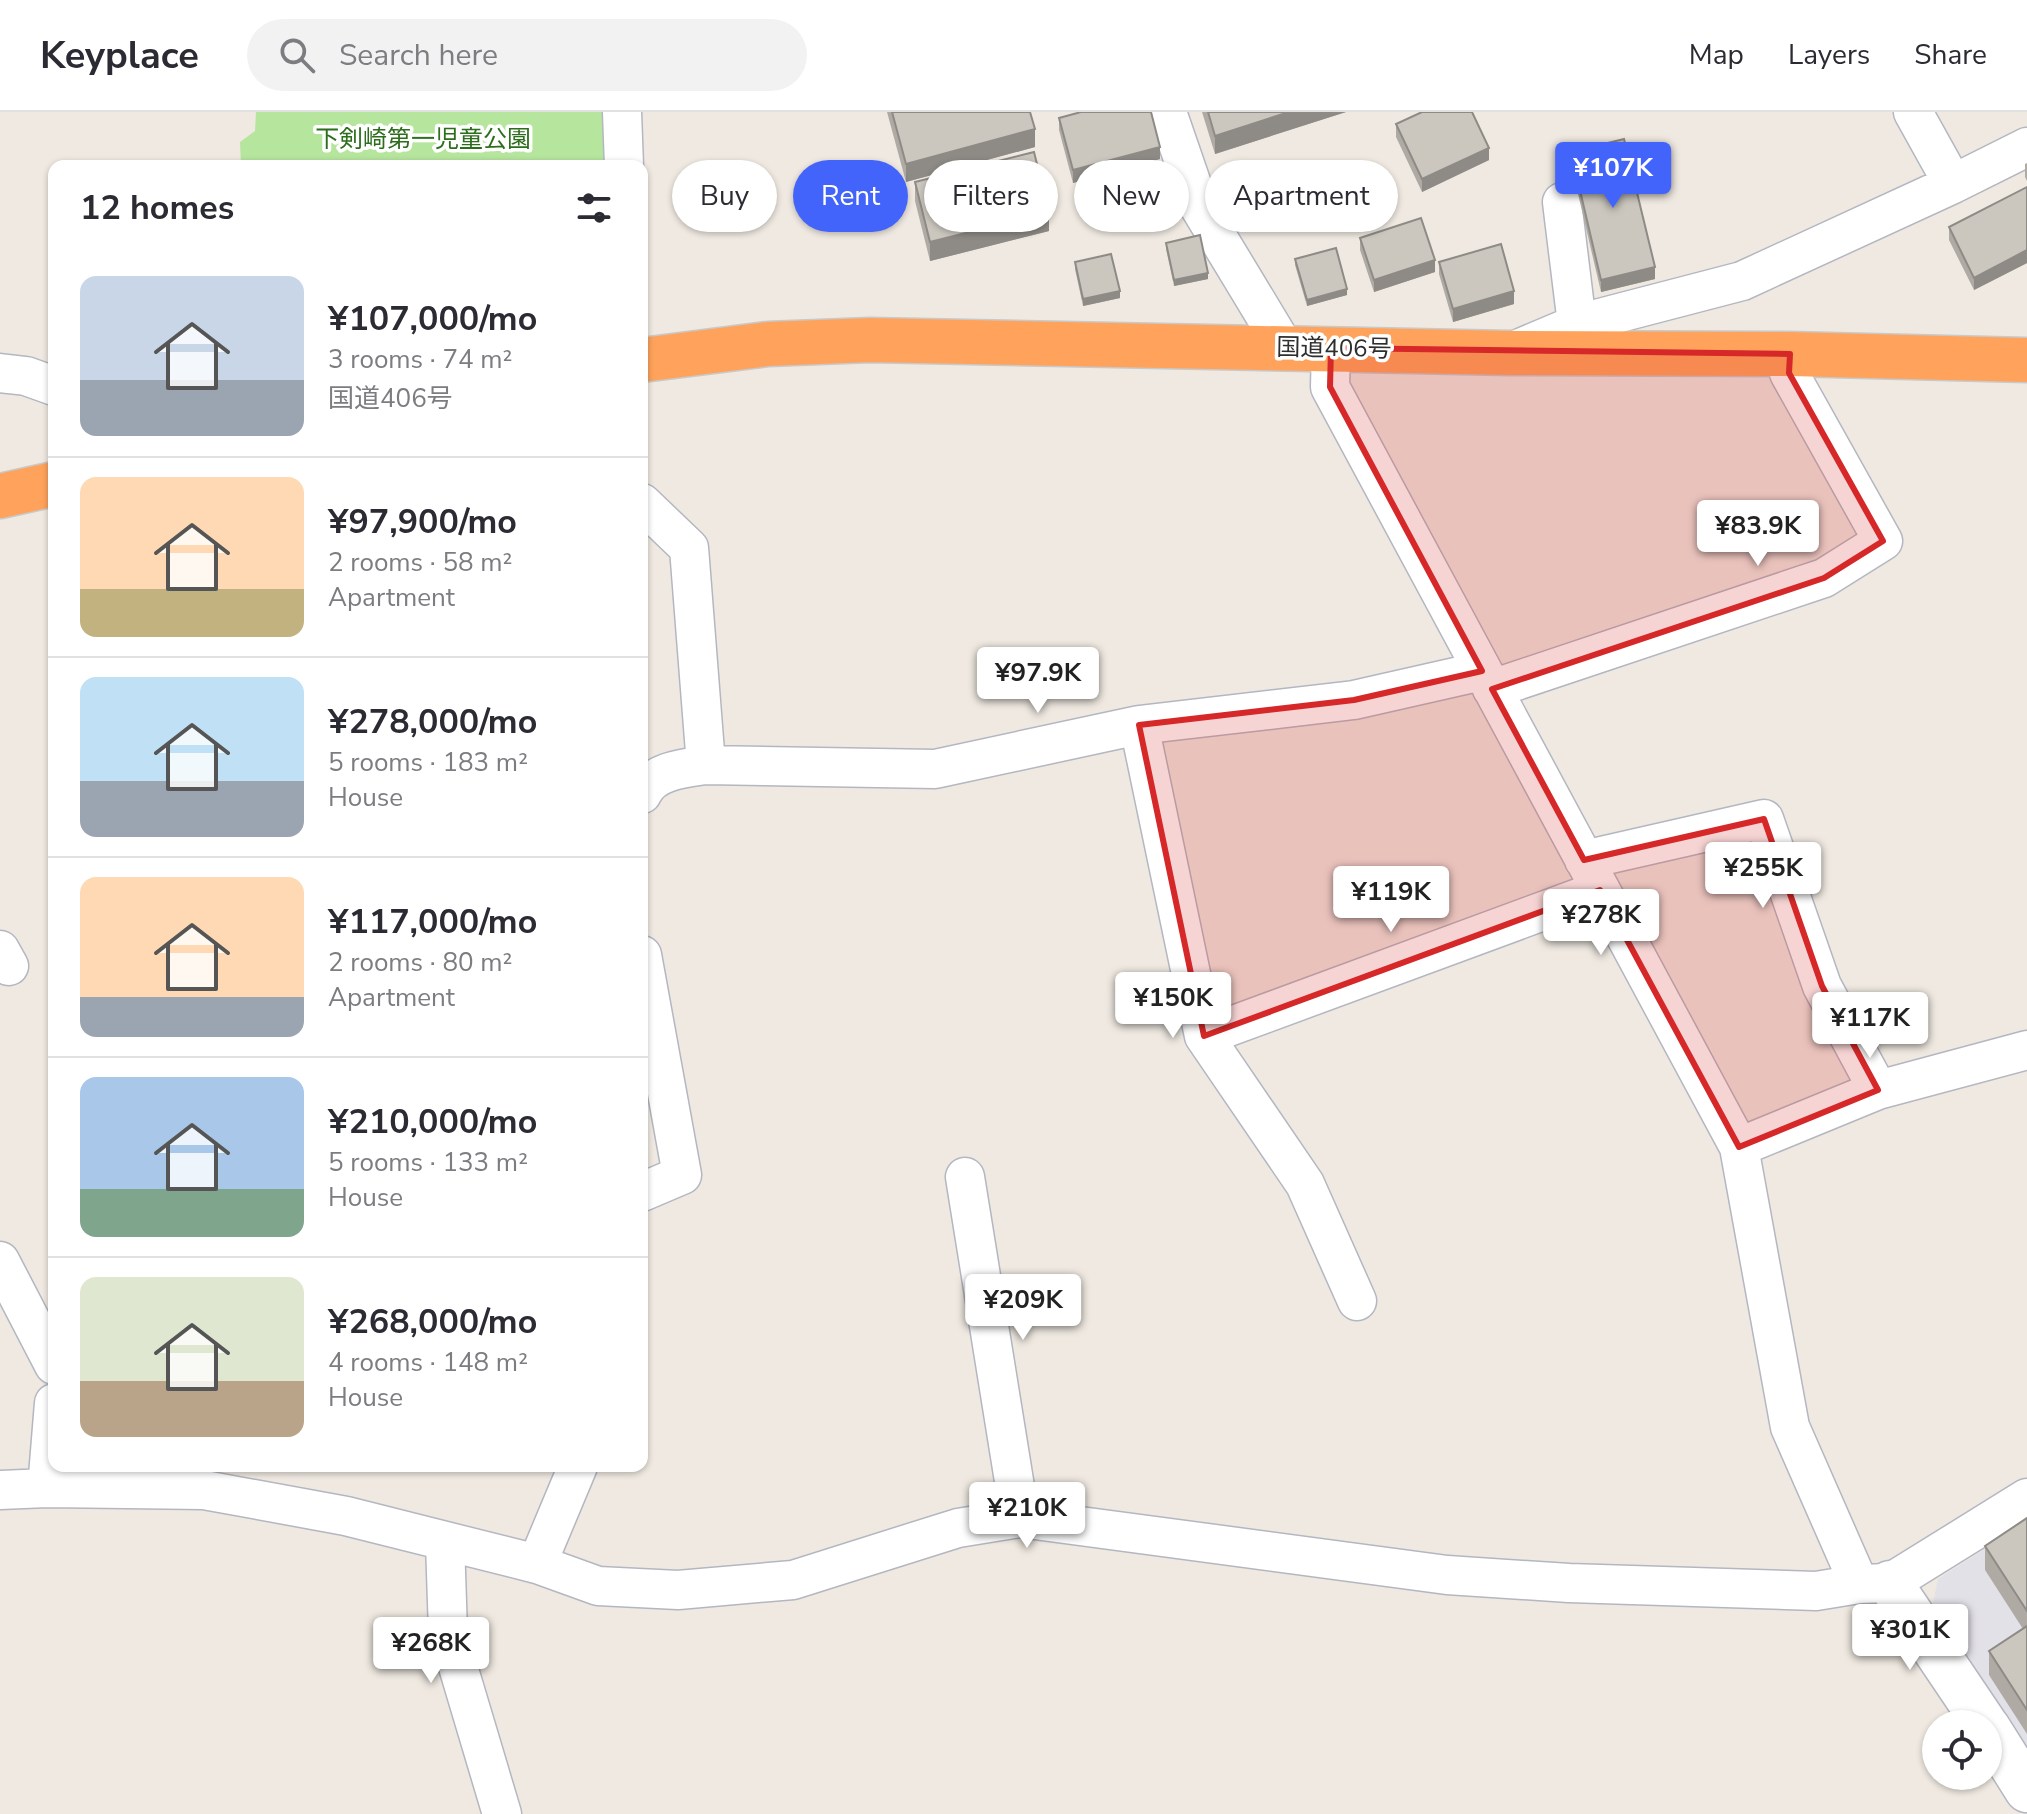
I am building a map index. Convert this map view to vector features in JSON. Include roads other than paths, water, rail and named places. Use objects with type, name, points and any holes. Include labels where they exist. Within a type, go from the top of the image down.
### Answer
[{"type":"highway","name":"国道406号","points":[[648,359],[768,344],[870,340],[2027,360]]},
{"type":"highway","points":[[0,496],[48,485]]},
{"type":"street","points":[[622,112],[624,160]]},
{"type":"street","points":[[1167,112],[1200,208],[1284,347]]},
{"type":"street","points":[[1913,112],[1953,184]]},
{"type":"street","points":[[1510,353],[1577,324],[1742,281],[2027,147]]},
{"type":"street","points":[[1562,202],[1577,324]]},
{"type":"street","points":[[1331,348],[1330,387],[1739,1147],[1790,1427],[1875,1584],[1974,1710]]},
{"type":"street","points":[[648,784],[672,770],[706,765],[935,769],[1139,725],[1354,700],[1487,680],[1824,578],[1883,541],[1789,373],[1790,354]]},
{"type":"street","points":[[0,373],[26,376],[48,384]]},
{"type":"street","points":[[648,509],[689,548],[706,765]]},
{"type":"street","points":[[1139,725],[1204,1036],[1305,1184],[1357,1301]]},
{"type":"street","points":[[1204,1036],[1592,875],[1764,819],[1822,986],[1878,1090]]},
{"type":"street","points":[[648,988],[682,1175],[648,1189]]},
{"type":"street","points":[[1739,1147],[1878,1090],[2027,1050]]},
{"type":"street","points":[[965,1177],[1020,1518]]},
{"type":"street","points":[[0,1261],[48,1353]]},
{"type":"street","points":[[47,1488],[48,1472]]},
{"type":"street","points":[[537,1564],[575,1472]]},
{"type":"street","points":[[0,1490],[165,1478],[204,1490],[346,1516],[537,1564],[598,1586],[678,1590],[793,1580],[958,1528],[1020,1518],[1462,1576],[1569,1583],[1816,1591],[1875,1584],[2027,1498]]},
{"type":"street","points":[[445,1542],[448,1633],[502,1814]]},
{"type":"street","points":[[2002,1750],[2027,1790]]},
{"type":"park label","name":"下剣崎第一児童公園","points":[[423,139]]}]
